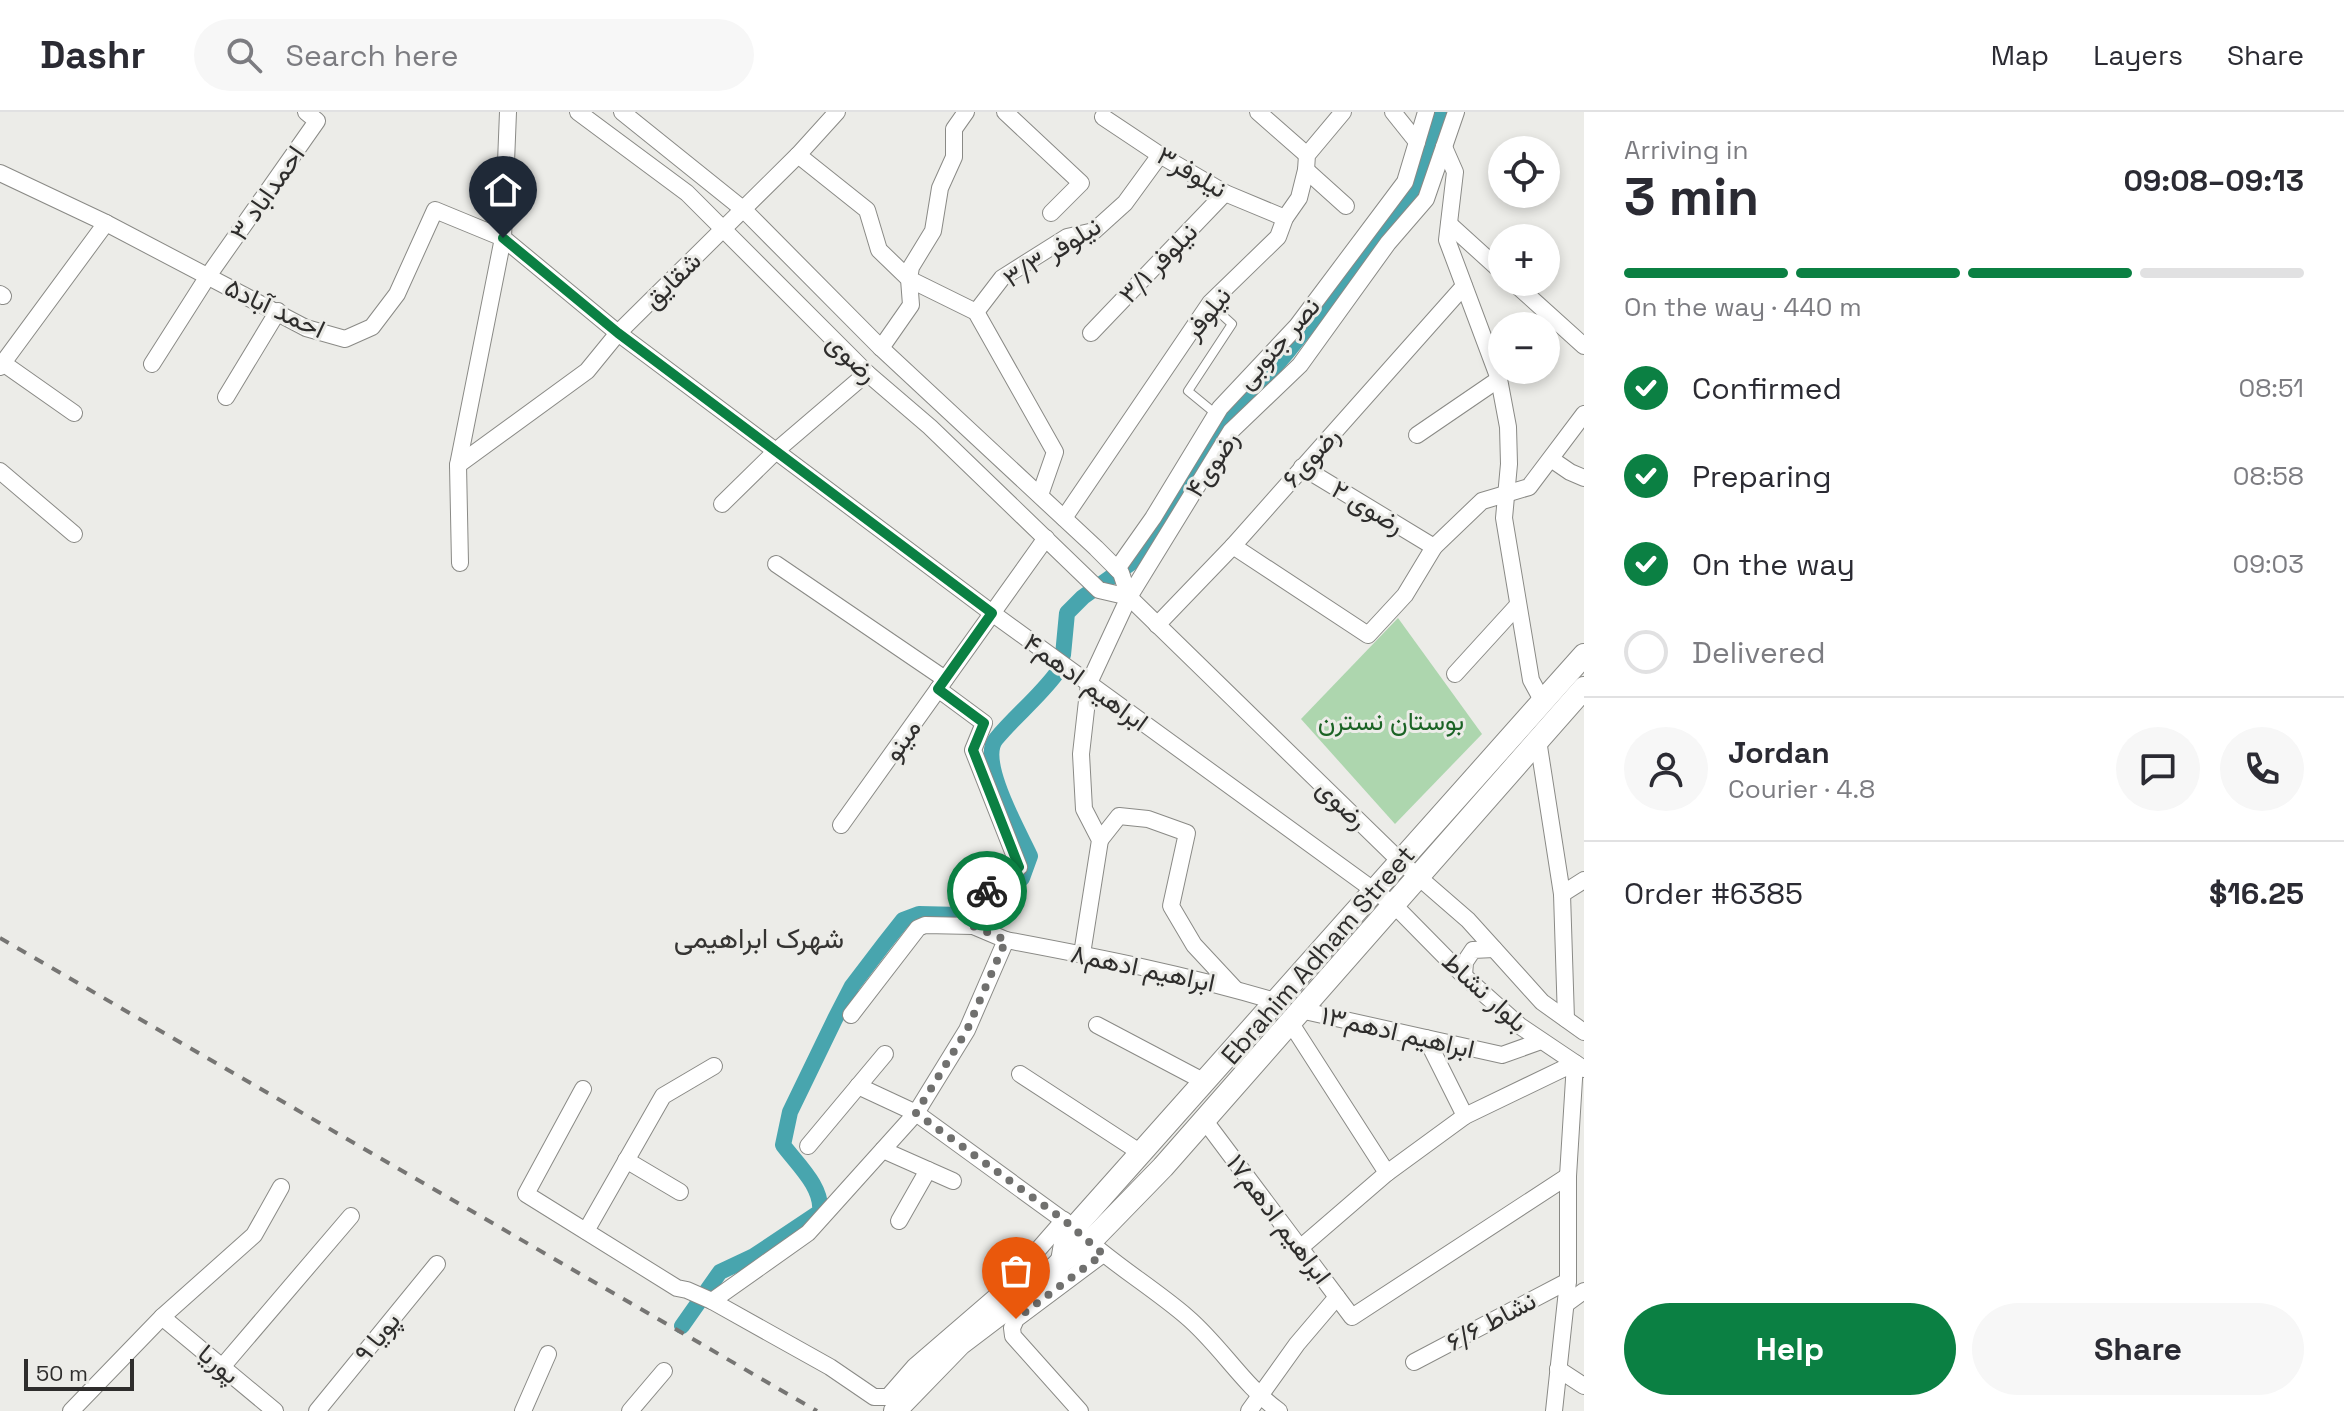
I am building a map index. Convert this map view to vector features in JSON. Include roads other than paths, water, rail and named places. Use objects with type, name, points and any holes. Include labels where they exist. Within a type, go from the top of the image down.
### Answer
[{"type":"street","name":"احمداباد ۳","points":[[208,276],[317,121],[306,112]]},
{"type":"street","points":[[460,563],[458,465],[503,238],[508,112]]},
{"type":"street","name":"رضوی","points":[[578,112],[687,193],[867,373],[930,427],[1099,590],[1129,597]]},
{"type":"street","name":"رضوی","points":[[622,112],[744,210],[881,348],[1117,569],[1129,597],[1418,876]]},
{"type":"street","points":[[881,348],[911,305],[911,267],[933,231],[940,188],[954,157],[954,129],[966,112]]},
{"type":"street","points":[[1005,112],[1081,183],[1051,213]]},
{"type":"street","points":[[1258,112],[1346,206]]},
{"type":"street","name":"نیلوفر","points":[[1064,518],[1210,303],[1278,237],[1285,218],[1299,198],[1306,162],[1343,112]]},
{"type":"street","points":[[1393,112],[1417,142],[1441,146],[1455,172],[1447,240],[1488,350]]},
{"type":"street","name":"نصر جنوبی","points":[[1117,569],[1153,518],[1216,414],[1297,326],[1405,182],[1426,112]]},
{"type":"street","name":"رضوی۴","points":[[1100,840],[1084,809],[1081,754],[1089,683],[1129,597],[1231,431],[1300,365],[1388,243],[1426,199],[1441,146],[1456,112]]},
{"type":"street","name":"شقایق","points":[[458,465],[587,371],[618,333],[798,155],[830,115]]},
{"type":"street","name":"نیلوفر۳","points":[[1103,117],[1225,193],[1285,218]]},
{"type":"street","points":[[798,155],[867,210],[879,250],[909,279],[976,312],[1055,452],[1040,495]]},
{"type":"street","name":"نیلوفر ۳/۳","points":[[976,312],[1002,278],[1067,237],[1094,231],[1125,203],[1160,155]]},
{"type":"street","name":"احمد آباد۵","points":[[0,173],[106,223],[306,328],[345,339],[372,327],[397,294],[435,210],[503,238]]},
{"type":"street","name":"نیلوفر ۳/۱","points":[[1091,333],[1225,193]]},
{"type":"street","points":[[74,413],[1,365],[106,223]]},
{"type":"street","points":[[1449,224],[1488,259]]},
{"type":"street","name":"ابراهیم ادهم۴","points":[[503,238],[618,333],[992,613],[1394,905]]},
{"type":"street","points":[[152,364],[208,276]]},
{"type":"street","name":"رضوی۶","points":[[1157,625],[1233,546],[1464,286]]},
{"type":"street","points":[[1529,296],[1584,346]]},
{"type":"street","points":[[226,397],[278,311]]},
{"type":"street","points":[[722,504],[777,450],[867,373]]},
{"type":"street","points":[[1417,435],[1492,384]]},
{"type":"street","points":[[1500,384],[1508,427],[1509,464],[1504,518],[1531,680],[1543,702]]},
{"type":"street","points":[[930,427],[946,408]]},
{"type":"street","points":[[1233,546],[1368,635],[1405,595],[1434,547],[1482,501],[1529,487],[1584,414]]},
{"type":"street","points":[[1551,459],[1584,478]]},
{"type":"street","name":"رضوی ۲","points":[[1302,467],[1434,547]]},
{"type":"street","points":[[0,471],[74,534]]},
{"type":"street","name":"مینو","points":[[841,825],[1046,538]]},
{"type":"street","points":[[776,564],[942,684],[984,723],[973,750],[1019,867],[972,903],[973,926],[925,925],[918,928],[851,1015]]},
{"type":"street","points":[[1455,674],[1517,606]]},
{"type":"street","name":"Ebrahim Adham Street","points":[[895,1411],[960,1344],[1039,1284],[1062,1261],[1141,1153],[1584,655]]},
{"type":"street","name":"Ebrahim Adham Street","points":[[1083,1236],[1205,1121],[1584,688]]},
{"type":"street","points":[[1538,740],[1562,894],[1566,1019]]},
{"type":"street","points":[[1082,954],[1100,840],[1119,816],[1148,819],[1187,833],[1171,906],[1194,945],[1235,989]]},
{"type":"street","name":"بلوار نشاط","points":[[1418,876],[1468,920],[1542,1002],[1584,1032]]},
{"type":"street","points":[[1562,894],[1584,880]]},
{"type":"street","name":"بلوار نشاط","points":[[1394,905],[1464,976],[1520,1026],[1580,1066]]},
{"type":"street","name":"ابراهیم ادهم۸","points":[[973,926],[1006,940],[1082,954],[1278,1002]]},
{"type":"street","points":[[712,1301],[808,1233],[916,1113],[967,1030],[1006,940]]},
{"type":"street","points":[[1464,976],[1465,962],[1473,950],[1494,949]]},
{"type":"street","points":[[1295,1016],[1308,1047],[1387,1173]]},
{"type":"street","name":"ابراهیم ادهم۱۳","points":[[1295,1016],[1426,1038],[1502,1055],[1541,1041]]},
{"type":"street","points":[[1097,1025],[1205,1082]]},
{"type":"street","points":[[1426,1038],[1465,1116]]},
{"type":"street","points":[[808,1146],[885,1054]]},
{"type":"street","points":[[586,1231],[663,1096],[714,1066]]},
{"type":"street","points":[[1300,1248],[1387,1173],[1465,1116],[1580,1066],[1568,1281],[1554,1411]]},
{"type":"street","points":[[1020,1074],[1141,1153]]},
{"type":"street","points":[[858,1086],[916,1113],[1083,1236],[1189,1318],[1258,1396],[1279,1411]]},
{"type":"street","points":[[583,1089],[526,1194],[677,1288],[712,1301],[830,1367],[874,1397],[888,1397],[915,1366],[1002,1291],[1083,1236]]},
{"type":"street","name":"ابراهیم ادهم۱۷","points":[[1205,1121],[1352,1317],[1574,1182]]},
{"type":"street","points":[[883,1150],[953,1181]]},
{"type":"street","points":[[626,1160],[680,1192]]},
{"type":"street","points":[[899,1221],[928,1170]]},
{"type":"street","points":[[71,1411],[162,1317],[254,1235],[281,1187]]},
{"type":"street","points":[[222,1367],[351,1216]]},
{"type":"street","points":[[1080,1411],[1013,1336],[1012,1328],[1083,1236]]},
{"type":"street","name":"پویا ۹","points":[[317,1411],[437,1264]]},
{"type":"street","name":"نشاط ۶/۶","points":[[1414,1362],[1568,1281]]},
{"type":"street","points":[[1566,1304],[1584,1291]]},
{"type":"street","points":[[1249,1411],[1337,1297]]},
{"type":"street","name":"پوریا","points":[[162,1317],[275,1411]]},
{"type":"street","points":[[523,1411],[548,1354]]},
{"type":"street","points":[[1558,1369],[1584,1386]]},
{"type":"street","points":[[630,1411],[664,1371]]},
{"type":"lane","points":[[1210,303],[1232,324],[1188,391],[1216,414]]},
{"type":"waterway","points":[[1063,655],[1067,613],[1083,597],[1131,563],[1157,534],[1226,424],[1414,194],[1440,112]]},
{"type":"waterway","points":[[983,913],[1022,878],[1030,856],[1002,797],[992,763],[992,749],[996,739],[1056,674]]},
{"type":"waterway","points":[[682,1326],[720,1272],[754,1256],[820,1212],[813,1185],[783,1145],[790,1112],[852,986],[903,920],[919,914],[961,915]]},
{"type":"railway","points":[[0,938],[817,1411]]},
{"type":"district","name":"شهرک ابراهیمی","points":[[759,938]]},
{"type":"park label","name":"بوستان نسترن","points":[[1391,721]]}]
